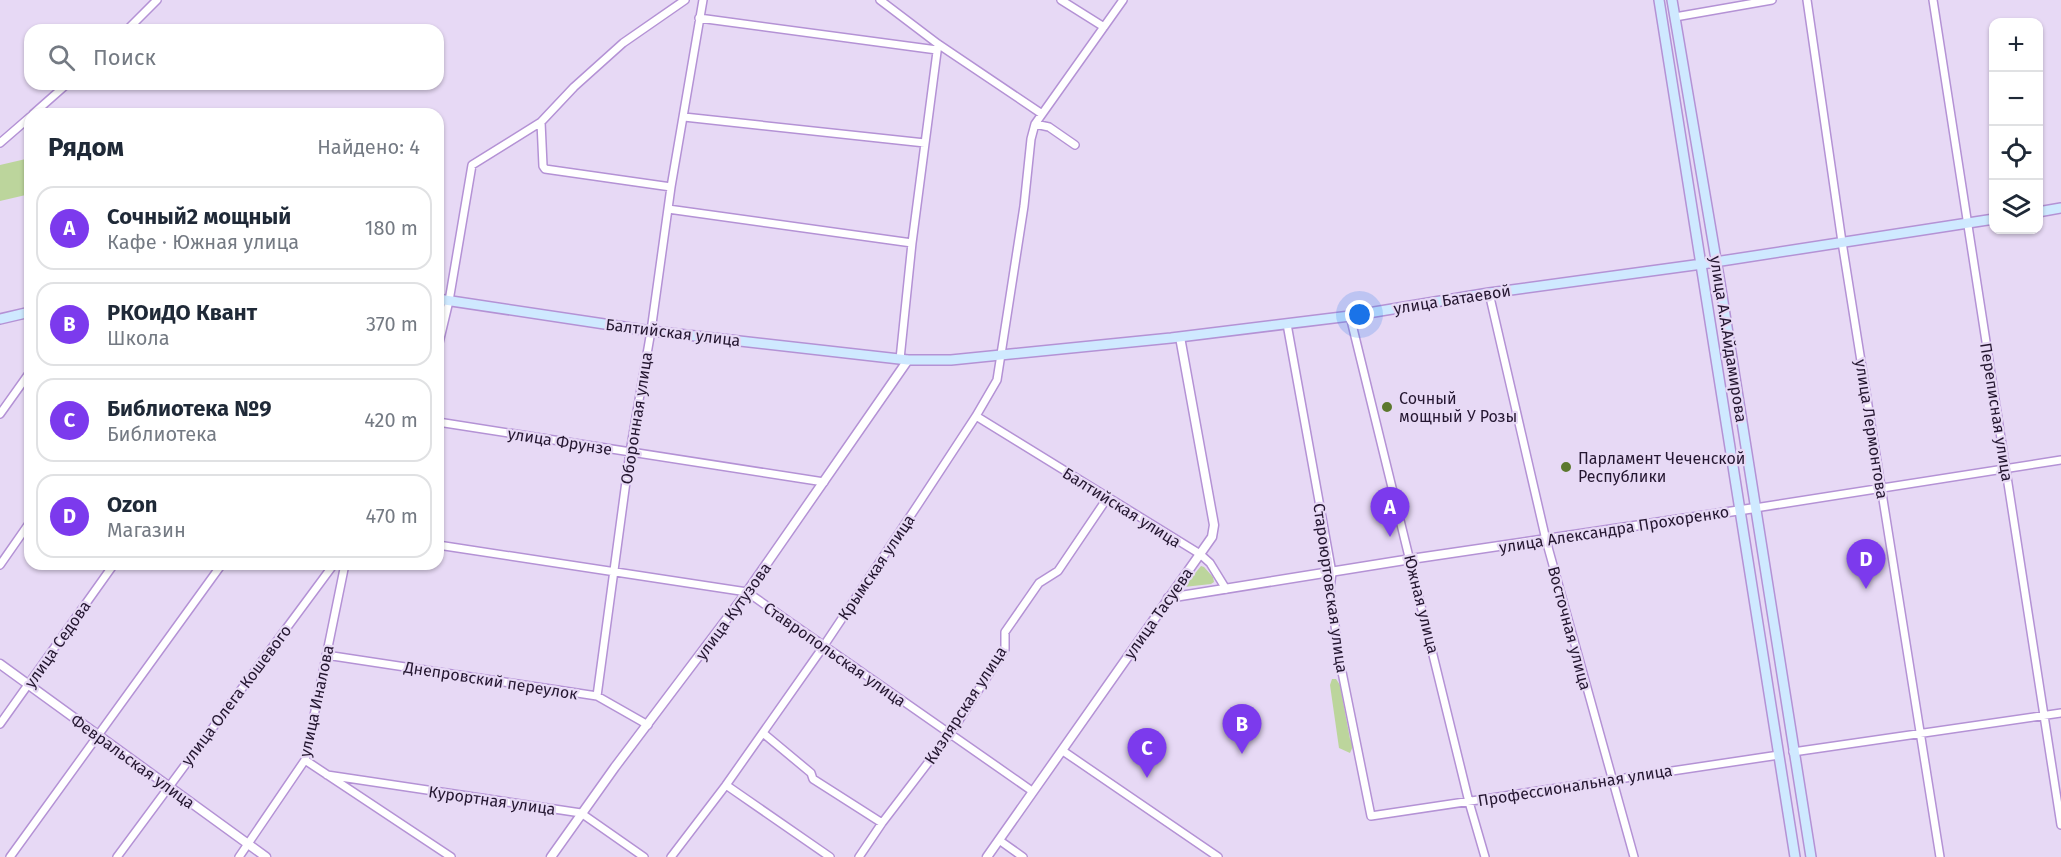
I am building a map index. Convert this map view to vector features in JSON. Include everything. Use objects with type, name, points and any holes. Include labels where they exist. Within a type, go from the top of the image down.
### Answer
[{"type":"main road","name":"улица А.А.Айдамирова","points":[[1659,0],[1795,857]]},
{"type":"main road","name":"улица А.А.Айдамирова","points":[[1672,0],[1811,857]]},
{"type":"main road","points":[[2043,211],[2061,208]]},
{"type":"main road","name":"улица Батаевой","points":[[904,359],[951,360],[1000,356],[1350,316],[1489,293],[1716,262],[1989,220]]},
{"type":"main road","name":"Балтийская улица","points":[[444,300],[651,331],[904,359]]},
{"type":"main road","points":[[0,319],[24,313]]},
{"type":"street","points":[[133,24],[158,0]]},
{"type":"street","points":[[444,319],[472,165],[541,122],[574,87],[623,43],[685,0]]},
{"type":"street","name":"Оборонная улица","points":[[597,696],[630,452],[703,0]]},
{"type":"street","points":[[880,0],[938,47],[1042,114]]},
{"type":"street","points":[[1061,0],[1104,27]]},
{"type":"street","points":[[1075,145],[1049,127],[1035,124],[1123,0]]},
{"type":"street","points":[[1675,17],[1772,0]]},
{"type":"street","name":"улица Лермонтова","points":[[1807,0],[1842,242],[1940,857]]},
{"type":"street","name":"Переписная улица","points":[[1933,0],[2061,825]]},
{"type":"street","points":[[699,18],[938,47]]},
{"type":"street","points":[[904,359],[912,243],[938,47]]},
{"type":"street","points":[[39,108],[60,90]]},
{"type":"street","points":[[684,117],[925,142]]},
{"type":"street","points":[[0,143],[24,121]]},
{"type":"street","points":[[541,122],[545,169],[671,187]]},
{"type":"street","name":"Крымская улица","points":[[671,857],[763,733],[885,556],[997,380],[1035,124]]},
{"type":"street","points":[[668,208],[912,243]]},
{"type":"street","name":"Восточная улица","points":[[1489,293],[1546,540],[1634,857]]},
{"type":"street","name":"Южная улица","points":[[1350,316],[1485,857]]},
{"type":"street","name":"Староюртовская улица","points":[[1287,324],[1332,573],[1330,589],[1340,662],[1371,816]]},
{"type":"street","name":"улица Тасуева","points":[[987,857],[1212,537],[1214,525],[1180,337]]},
{"type":"street","name":"улица Кутузова","points":[[551,857],[581,813],[747,592],[824,482],[904,359]]},
{"type":"street","points":[[0,414],[24,380]]},
{"type":"street","name":"Балтийская улица","points":[[976,416],[1200,554],[1210,563],[1226,589]]},
{"type":"street","name":"улица Фрунзе","points":[[444,423],[824,482]]},
{"type":"street","name":"улица Александра Прохоренко","points":[[1168,598],[2061,460]]},
{"type":"street","name":"Кизлярская улица","points":[[859,857],[950,734],[1005,649],[1005,632],[1039,583],[1058,571],[1107,497]]},
{"type":"street","points":[[0,565],[24,531]]},
{"type":"street","name":"Ставропольская улица","points":[[444,546],[747,592],[1032,791]]},
{"type":"street","name":"улица Седова","points":[[0,724],[110,570]]},
{"type":"street","points":[[10,857],[218,570]]},
{"type":"street","name":"улица Олега Кошевого","points":[[117,857],[330,570]]},
{"type":"street","name":"улица Иналова","points":[[239,857],[305,760],[344,570]]},
{"type":"street","name":"Днепровский переулок","points":[[326,655],[597,696],[648,725]]},
{"type":"street","name":"Февральская улица","points":[[0,664],[266,857]]},
{"type":"street","points":[[1793,752],[2061,713]]},
{"type":"street","points":[[763,733],[811,773],[813,778],[882,823]]},
{"type":"street","points":[[1063,751],[1218,857]]},
{"type":"street","name":"Профессиональная улица","points":[[1371,816],[1779,755]]},
{"type":"street","points":[[305,760],[452,857]]},
{"type":"street","name":"Курортная улица","points":[[327,776],[581,813],[644,857]]},
{"type":"street","points":[[726,784],[831,857]]},
{"type":"street","points":[[999,840],[1023,857]]},
{"type":"green space","points":[[24,159],[24,195],[0,201],[0,165]]},
{"type":"green space","points":[[1201,566],[1213,577],[1214,582],[1184,587]]},
{"type":"green space","points":[[1332,679],[1336,679],[1340,685],[1350,739],[1354,744],[1350,753],[1339,748],[1330,685]]},
{"type":"place","name":"Сочный мощный У Розы","points":[[1387,407]]},
{"type":"place","name":"Парламент Чеченской Республики","points":[[1566,467]]},
{"type":"place","name":"Сочный2 мощный","points":[[1390,537]]},
{"type":"place","name":"Ozon","points":[[1866,589]]},
{"type":"place","name":"РКОиДО Квант","points":[[1242,754]]},
{"type":"place","name":"Библиотека №9","points":[[1147,778]]}]
